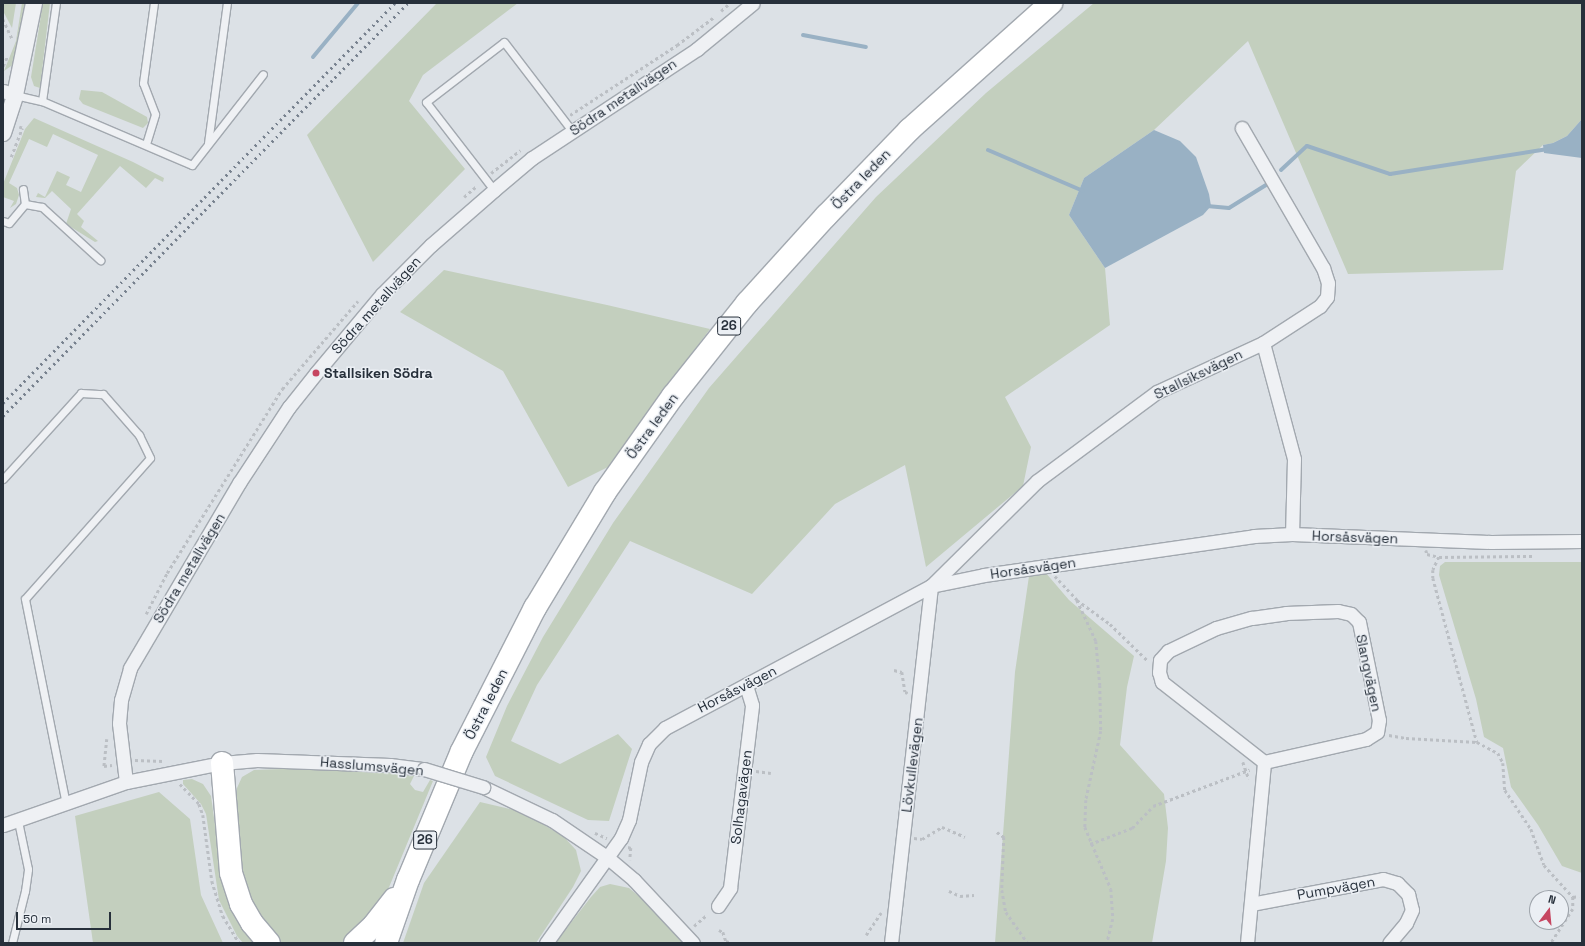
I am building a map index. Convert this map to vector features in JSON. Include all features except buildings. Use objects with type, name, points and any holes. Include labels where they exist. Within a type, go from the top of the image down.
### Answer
[{"type":"highway","name":"Östra leden","points":[[386,943],[408,880],[462,751],[535,608],[605,492],[673,396],[747,303],[826,216],[909,130],[1051,3]]},
{"type":"highway","points":[[222,763],[231,873],[241,904],[252,923],[270,943]]},
{"type":"highway","points":[[355,943],[374,925],[408,880]]},
{"type":"street","points":[[3,133],[9,93],[34,3]]},
{"type":"street","name":"Södra metallvägen","points":[[126,782],[119,724],[121,700],[130,668],[239,483],[293,402],[382,294],[431,245],[494,190],[532,158],[697,49],[753,3]]},
{"type":"street","name":"Stallsiksvägen","points":[[931,586],[1037,481],[1157,392],[1263,343],[1320,306],[1327,297],[1328,284],[1323,268],[1242,128]]},
{"type":"street","points":[[1263,343],[1294,459],[1292,534]]},
{"type":"street","name":"Horsåsvägen","points":[[546,943],[608,858],[629,820],[641,762],[648,744],[665,728],[931,586],[1048,566],[1254,536],[1292,534],[1491,542],[1582,541]]},
{"type":"street","name":"Lövkullevägen","points":[[891,943],[931,586]]},
{"type":"street","name":"Slangvägen","points":[[1159,672],[1160,660],[1168,651],[1216,628],[1252,618],[1286,613],[1338,611],[1351,614],[1359,622],[1379,720],[1377,732],[1366,739],[1264,762]]},
{"type":"street","points":[[1159,672],[1162,682],[1264,762],[1247,943]]},
{"type":"street","name":"Solhagavägen","points":[[718,906],[730,888],[752,705],[746,685]]},
{"type":"street","name":"Hasslumsvägen","points":[[3,824],[18,821],[126,782],[222,763],[256,754],[424,770],[483,788],[552,820],[608,858],[634,880],[693,943]]},
{"type":"street","name":"Pumpvägen","points":[[1250,904],[1383,879],[1397,883],[1408,894],[1412,910],[1406,923],[1389,943]]},
{"type":"lane","points":[[42,101],[56,3]]},
{"type":"lane","points":[[146,144],[155,114],[143,83],[154,3]]},
{"type":"lane","points":[[207,145],[227,3]]},
{"type":"lane","points":[[494,190],[426,102],[504,42],[572,131]]},
{"type":"lane","points":[[9,93],[42,101],[146,144],[192,165],[262,74]]},
{"type":"lane","points":[[3,221],[8,223],[25,204],[23,188]]},
{"type":"lane","points":[[25,204],[42,207],[100,260]]},
{"type":"lane","points":[[3,479],[81,393],[103,394],[139,435],[150,458],[24,599],[66,804]]},
{"type":"lane","points":[[12,943],[25,891],[28,869],[18,821]]},
{"type":"path","points":[[3,19],[13,38]]},
{"type":"path","points":[[1439,557],[1433,570],[1434,578],[1478,742]]},
{"type":"path","points":[[1048,566],[1077,600],[1110,624],[1159,672]]},
{"type":"path","points":[[1077,600],[1096,641],[1100,685],[1101,731],[1086,800],[1085,827],[1090,844],[1110,889],[1113,919],[1107,943]]},
{"type":"path","points":[[894,670],[902,672],[905,692],[920,694]]},
{"type":"path","points":[[1377,732],[1406,738],[1478,742],[1498,753],[1503,763],[1505,790],[1531,829],[1544,865],[1573,897],[1573,909],[1551,943]]},
{"type":"path","points":[[144,758],[153,762],[168,760]]},
{"type":"path","points":[[1240,758],[1248,770],[1249,782]]},
{"type":"path","points":[[1090,844],[1132,828],[1153,806],[1248,770],[1264,762]]},
{"type":"path","points":[[179,782],[199,804],[204,815],[212,881],[223,916],[239,943]]},
{"type":"path","points":[[903,837],[922,839],[942,827],[965,837]]},
{"type":"path","points":[[997,832],[1004,837],[1002,890],[1006,912],[1028,943]]},
{"type":"path","points":[[949,891],[960,896],[974,895]]},
{"type":"path","points":[[1573,897],[1579,896]]},
{"type":"path","points":[[693,927],[718,906]]},
{"type":"path","points":[[866,936],[880,913]]},
{"type":"path","points":[[719,930],[723,932],[726,941],[732,943]]},
{"type":"green space","points":[[3,3],[16,3],[12,28],[3,11]]},
{"type":"green space","points":[[22,3],[27,3],[14,64],[4,71],[16,41]]},
{"type":"green space","points":[[43,3],[50,3],[40,88],[34,86],[31,77]]},
{"type":"green space","points":[[437,3],[518,3],[423,75],[409,101],[465,169],[373,262],[307,135]]},
{"type":"green space","points":[[1094,3],[1582,3],[1582,119],[1567,136],[1553,143],[1543,145],[1516,171],[1503,270],[1348,274],[1248,41],[1154,130],[1084,178],[1069,215],[1105,268],[1110,325],[1005,397],[1031,447],[1023,486],[926,567],[905,465],[835,504],[752,594],[630,541],[537,685],[511,741],[560,764],[618,734],[632,749],[609,821],[588,820],[495,776],[486,757],[507,706],[543,637],[613,523],[709,388],[876,197],[986,93]]},
{"type":"green space","points":[[81,90],[102,92],[147,117],[148,123],[143,128],[83,104],[79,99]]},
{"type":"green space","points":[[34,118],[133,162],[164,178],[163,182],[155,178],[146,188],[120,166],[77,214],[84,221],[81,227],[98,241],[95,242],[66,224],[71,209],[52,191],[45,198],[36,197],[38,193],[45,197],[57,171],[70,177],[66,185],[81,192],[98,155],[53,134],[47,147],[29,139],[9,183],[17,188],[19,195],[16,204],[10,208],[14,201],[3,197],[3,184],[25,129]]},
{"type":"green space","points":[[444,270],[710,329],[608,467],[568,487],[503,371],[400,312]]},
{"type":"green space","points":[[1445,562],[1582,562],[1582,873],[1562,866],[1538,825],[1511,787],[1503,748],[1484,737],[1476,699],[1439,575],[1440,566]]},
{"type":"green space","points":[[1045,572],[1069,600],[1134,656],[1127,687],[1120,745],[1164,794],[1168,828],[1166,861],[1152,943],[995,943],[1015,672],[1029,576]]},
{"type":"green space","points":[[308,768],[402,773],[414,776],[410,784],[415,790],[423,792],[430,780],[433,781],[380,909],[351,939],[344,943],[282,943],[267,930],[251,906],[242,881],[236,835],[237,788],[242,777],[254,770]]},
{"type":"green space","points":[[192,779],[203,784],[211,796],[223,883],[236,920],[253,943],[243,943],[237,936],[219,900],[206,814],[201,804],[183,784],[183,780]]},
{"type":"green space","points":[[159,792],[190,819],[201,895],[223,943],[93,943],[75,816]]},
{"type":"green space","points":[[480,802],[523,812],[564,837],[576,850],[581,871],[573,887],[536,943],[403,943],[424,883]]},
{"type":"green space","points":[[610,884],[629,888],[641,898],[684,943],[555,943],[600,887]]},
{"type":"water","points":[[1582,119],[1582,158],[1544,153],[1543,145],[1553,143],[1567,136]]},
{"type":"water","points":[[1154,130],[1180,141],[1196,157],[1209,194],[1211,206],[1203,215],[1105,268],[1069,215],[1084,178]]},
{"type":"waterway","points":[[313,57],[358,3]]},
{"type":"waterway","points":[[803,35],[866,47]]},
{"type":"waterway","points":[[1281,170],[1307,146],[1390,174],[1548,149]]},
{"type":"waterway","points":[[988,150],[1083,191]]},
{"type":"waterway","points":[[1207,206],[1229,208],[1266,185]]},
{"type":"railway","points":[[3,403],[395,3]]},
{"type":"railway","points":[[3,416],[408,3]]},
{"type":"place","name":"Stallsiken Södra","points":[[316,373]]}]
